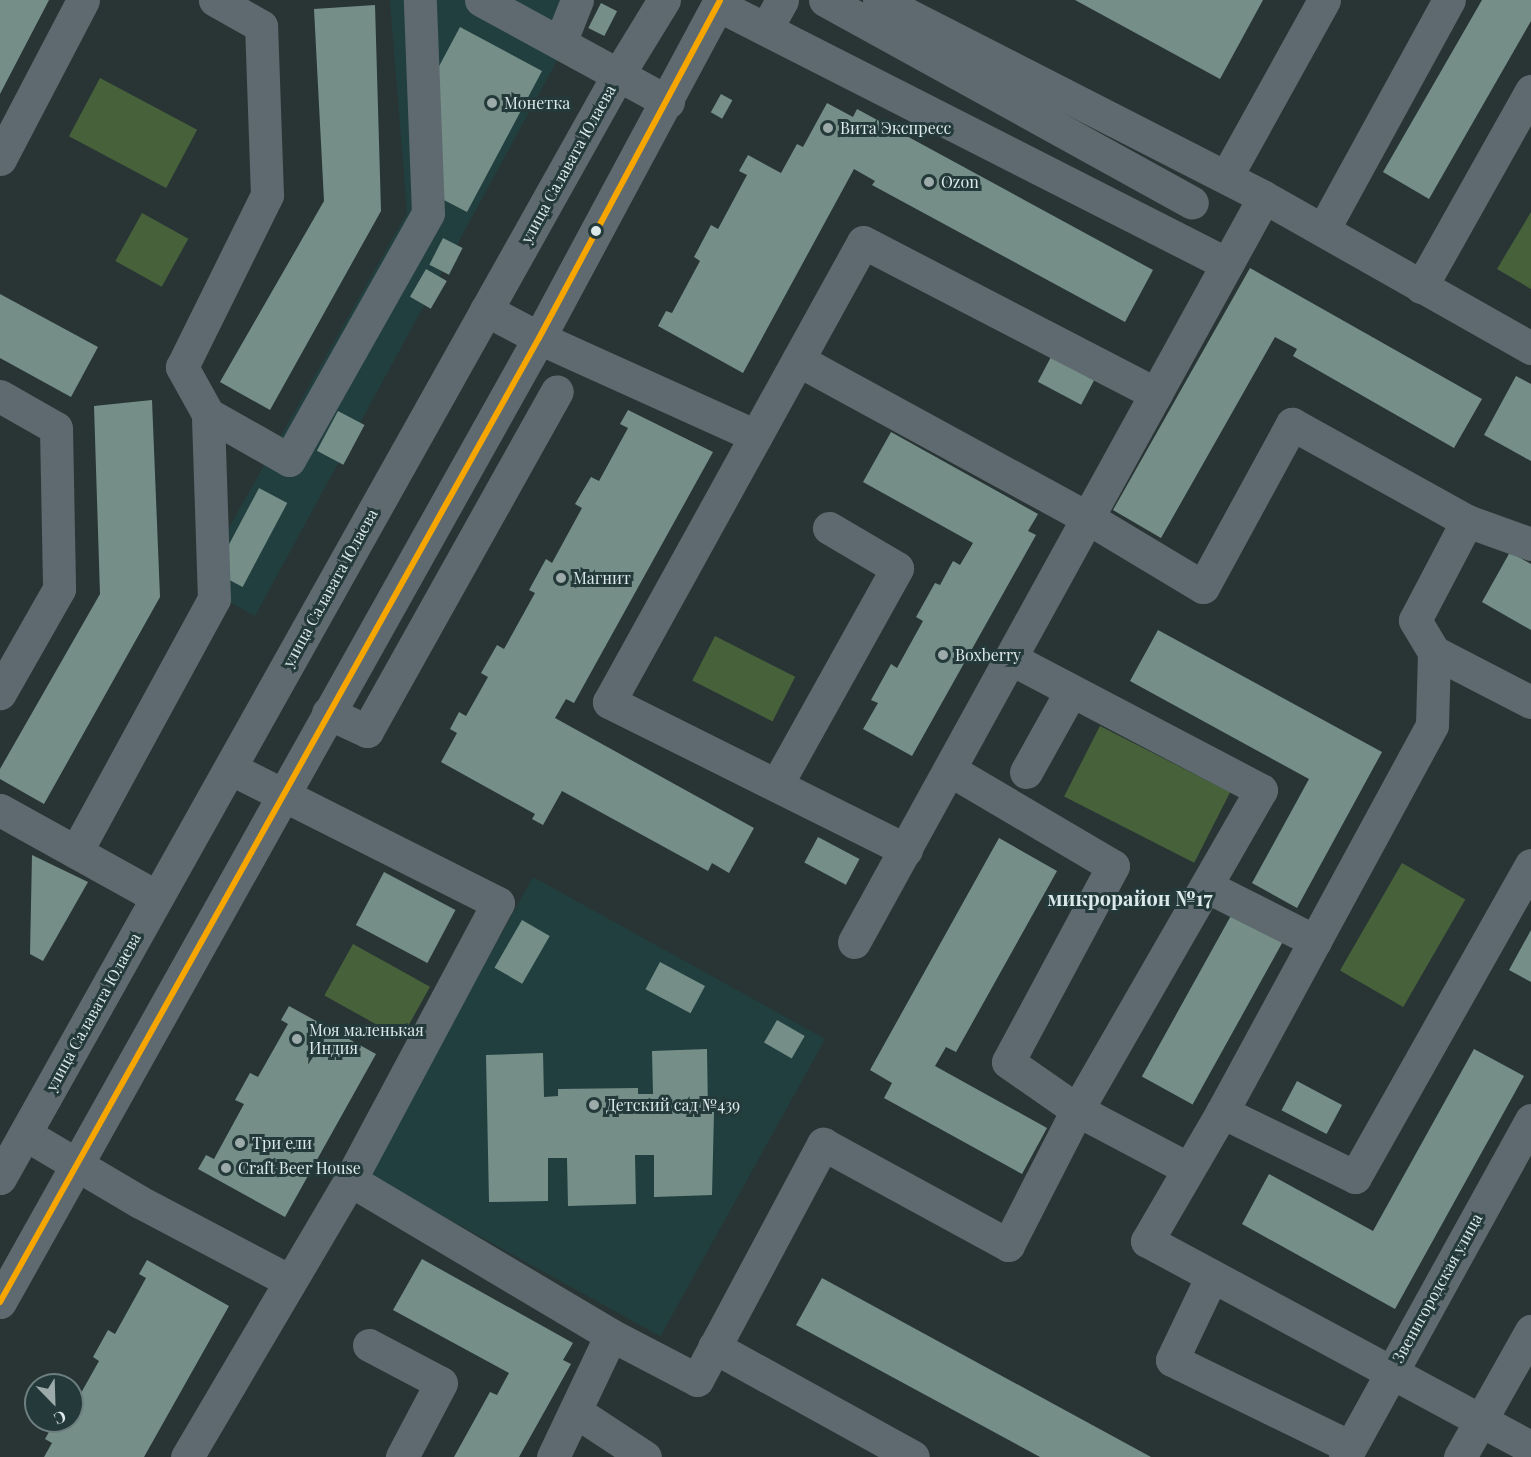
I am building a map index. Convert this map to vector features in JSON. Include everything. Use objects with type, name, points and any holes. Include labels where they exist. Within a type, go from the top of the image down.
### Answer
[{"type":"street","points":[[0,159],[83,0]]},
{"type":"street","points":[[76,852],[214,599],[208,414],[182,367],[267,195],[261,26],[215,0]]},
{"type":"street","points":[[208,414],[289,460],[428,213],[420,0]]},
{"type":"street","points":[[560,43],[577,0]]},
{"type":"street","name":"улица Салавата Юлаева","points":[[0,1178],[618,75],[664,0]]},
{"type":"street","points":[[766,29],[782,0]]},
{"type":"street","points":[[825,0],[1192,203]]},
{"type":"street","points":[[879,0],[1264,197],[1531,348]]},
{"type":"street","points":[[1226,177],[1324,0]]},
{"type":"street","points":[[1323,230],[1449,0]]},
{"type":"street","points":[[489,2],[668,102]]},
{"type":"street","points":[[0,1302],[79,1166],[283,793],[539,338],[720,3],[766,29],[1227,264]]},
{"type":"street","points":[[1421,287],[1531,91]]},
{"type":"street","points":[[854,942],[1264,197]]},
{"type":"street","points":[[906,850],[609,702],[863,242],[1156,394]]},
{"type":"street","points":[[486,310],[539,338],[756,436]]},
{"type":"street","points":[[798,360],[1088,518],[1203,587],[1292,424],[1467,521],[1531,544]]},
{"type":"street","points":[[328,713],[367,731],[557,391]]},
{"type":"street","points":[[0,396],[56,428],[59,589],[0,693]]},
{"type":"street","points":[[1467,521],[1415,620],[1434,652],[1531,702]]},
{"type":"street","points":[[777,784],[897,568],[829,528]]},
{"type":"street","points":[[1434,652],[1432,725],[1222,1112],[1187,1168],[1147,1241],[1531,1446],[1525,1457]]},
{"type":"street","points":[[350,1180],[611,1335],[697,1380],[823,1144],[1008,1245],[1077,1110],[1208,887],[1261,790],[1011,659]]},
{"type":"street","points":[[1026,772],[1071,691]]},
{"type":"street","points":[[187,1457],[288,1280],[350,1180],[498,903],[230,768]]},
{"type":"street","points":[[950,770],[1113,866],[1008,1062],[1077,1110],[1187,1168]]},
{"type":"street","points":[[0,810],[157,897]]},
{"type":"street","points":[[1222,1112],[1355,1177],[1531,865]]},
{"type":"street","points":[[1208,887],[1314,941]]},
{"type":"street","name":"Звенигородская улица","points":[[1348,1452],[1391,1370],[1531,1120]]},
{"type":"street","points":[[25,1134],[288,1280]]},
{"type":"street","points":[[1212,1276],[1172,1360],[1348,1452]]},
{"type":"street","points":[[1460,1457],[1531,1331]]},
{"type":"street","points":[[553,1457],[578,1413],[611,1335]]},
{"type":"street","points":[[369,1345],[441,1383],[402,1457]]},
{"type":"street","points":[[714,1347],[913,1457]]},
{"type":"street","points":[[578,1413],[640,1456]]},
{"type":"shaded area","points":[[390,0],[590,0],[255,616],[197,584],[407,213]]},
{"type":"shaded area","name":"Детский сад №439","points":[[533,877],[825,1039],[660,1336],[368,1174]]},
{"type":"green space","points":[[100,78],[197,130],[166,188],[69,136]]},
{"type":"green space","points":[[1531,212],[1531,289],[1497,269]]},
{"type":"green space","points":[[142,213],[188,239],[162,287],[115,261]]},
{"type":"green space","points":[[715,636],[795,677],[772,721],[692,681]]},
{"type":"green space","points":[[1100,726],[1230,792],[1194,863],[1064,796]]},
{"type":"green space","points":[[1402,863],[1465,900],[1403,1007],[1340,970]]},
{"type":"green space","points":[[353,944],[430,987],[401,1038],[324,996]]},
{"type":"building","points":[[0,0],[49,0],[0,94]]},
{"type":"building","points":[[1075,0],[1263,0],[1220,79]]},
{"type":"building","points":[[1482,0],[1531,0],[1531,21],[1429,199],[1383,172]]},
{"type":"building","points":[[601,3],[617,11],[604,36],[588,28]]},
{"type":"building","points":[[375,5],[381,211],[270,410],[220,382],[324,201],[314,9]]},
{"type":"building","points":[[460,27],[542,71],[467,212],[442,199],[436,72]]},
{"type":"building","points":[[721,94],[732,100],[722,119],[711,112]]},
{"type":"building","points":[[827,103],[853,117],[857,109],[1153,270],[1125,322],[872,185],[875,181],[854,169],[743,373],[658,326],[666,311],[672,313],[700,261],[694,257],[711,225],[718,229],[747,175],[739,171],[748,155],[781,173],[797,144],[803,147]]},
{"type":"building","points":[[443,238],[463,248],[449,275],[429,265]]},
{"type":"building","points":[[1250,268],[1482,399],[1454,448],[1293,356],[1297,349],[1275,337],[1161,538],[1113,510]]},
{"type":"building","points":[[426,269],[447,281],[431,309],[410,297]]},
{"type":"building","points":[[0,294],[98,347],[71,397],[0,358]]},
{"type":"building","points":[[1051,357],[1094,380],[1081,405],[1038,382]]},
{"type":"building","points":[[1516,376],[1531,384],[1531,461],[1484,435]]},
{"type":"building","points":[[152,400],[160,597],[44,804],[0,779],[0,769],[100,594],[94,406]]},
{"type":"building","points":[[628,410],[713,452],[574,703],[566,699],[555,718],[754,828],[729,873],[712,863],[708,871],[562,791],[543,825],[532,819],[535,814],[441,762],[457,733],[450,729],[459,712],[466,716],[488,677],[481,673],[497,645],[504,649],[535,593],[529,590],[546,559],[552,563],[582,508],[575,504],[591,477],[599,481],[628,428],[620,424]]},
{"type":"building","points":[[338,411],[364,425],[343,465],[317,451]]},
{"type":"building","points":[[891,432],[1038,514],[1028,531],[1036,535],[912,756],[863,729],[878,703],[871,700],[891,664],[897,668],[923,621],[916,617],[935,583],[940,585],[953,561],[960,565],[973,543],[863,482]]},
{"type":"building","points":[[259,488],[287,503],[243,587],[214,572]]},
{"type":"building","points":[[1510,552],[1531,564],[1531,630],[1482,602]]},
{"type":"building","points":[[1158,630],[1382,752],[1297,908],[1252,883],[1309,779],[1130,681]]},
{"type":"building","points":[[818,837],[859,859],[846,885],[804,863]]},
{"type":"building","points":[[999,838],[1057,871],[956,1052],[946,1047],[935,1066],[1047,1128],[1022,1174],[884,1098],[892,1083],[870,1070]]},
{"type":"building","points":[[32,855],[88,882],[43,961],[30,954]]},
{"type":"building","points":[[384,872],[456,910],[427,963],[356,925]]},
{"type":"building","points":[[1233,912],[1284,940],[1193,1105],[1142,1076]]},
{"type":"building","points":[[522,920],[550,936],[522,984],[494,968]]},
{"type":"building","points":[[1531,930],[1531,982],[1509,970]]},
{"type":"building","points":[[660,962],[705,986],[690,1013],[645,989]]},
{"type":"building","points":[[289,1006],[376,1054],[285,1217],[198,1169],[206,1155],[214,1159],[244,1104],[235,1100],[250,1073],[258,1077],[288,1024],[281,1020]]},
{"type":"building","points":[[777,1020],[805,1036],[792,1059],[764,1043]]},
{"type":"building","points":[[707,1049],[708,1112],[714,1112],[712,1195],[654,1197],[654,1155],[635,1155],[636,1204],[568,1206],[567,1158],[548,1158],[548,1201],[489,1202],[486,1055],[543,1053],[544,1097],[558,1096],[558,1089],[638,1088],[638,1094],[653,1094],[652,1051]]},
{"type":"building","points":[[1474,1049],[1524,1076],[1395,1309],[1242,1224],[1269,1174],[1373,1231]]},
{"type":"building","points":[[1297,1081],[1342,1105],[1327,1134],[1282,1110]]},
{"type":"building","points":[[422,1259],[573,1343],[563,1360],[571,1364],[519,1457],[454,1457],[490,1392],[497,1395],[509,1373],[393,1310]]},
{"type":"building","points":[[147,1260],[229,1306],[144,1457],[44,1457],[52,1443],[45,1439],[48,1433],[84,1433],[84,1388],[99,1361],[93,1357],[108,1330],[115,1334],[146,1278],[139,1274]]},
{"type":"building","points":[[822,1278],[1151,1457],[1040,1457],[796,1325]]},
{"type":"transit line","points":[[0,1302],[539,338],[720,0]]},
{"type":"place","name":"Монетка","points":[[492,103]]},
{"type":"place","name":"Вита Экспресс","points":[[828,128]]},
{"type":"place","name":"Ozon","points":[[929,182]]},
{"type":"place","name":"Магнит","points":[[561,578]]},
{"type":"place","name":"Boxberry","points":[[943,655]]},
{"type":"place","name":"Моя маленькая Индия","points":[[297,1039]]},
{"type":"place","name":"Детский сад №439","points":[[594,1105]]},
{"type":"place","name":"Три ели","points":[[240,1143]]},
{"type":"place","name":"Craft Beer House","points":[[226,1168]]},
{"type":"district","name":"микрорайон №17","points":[[1130,897]]}]
